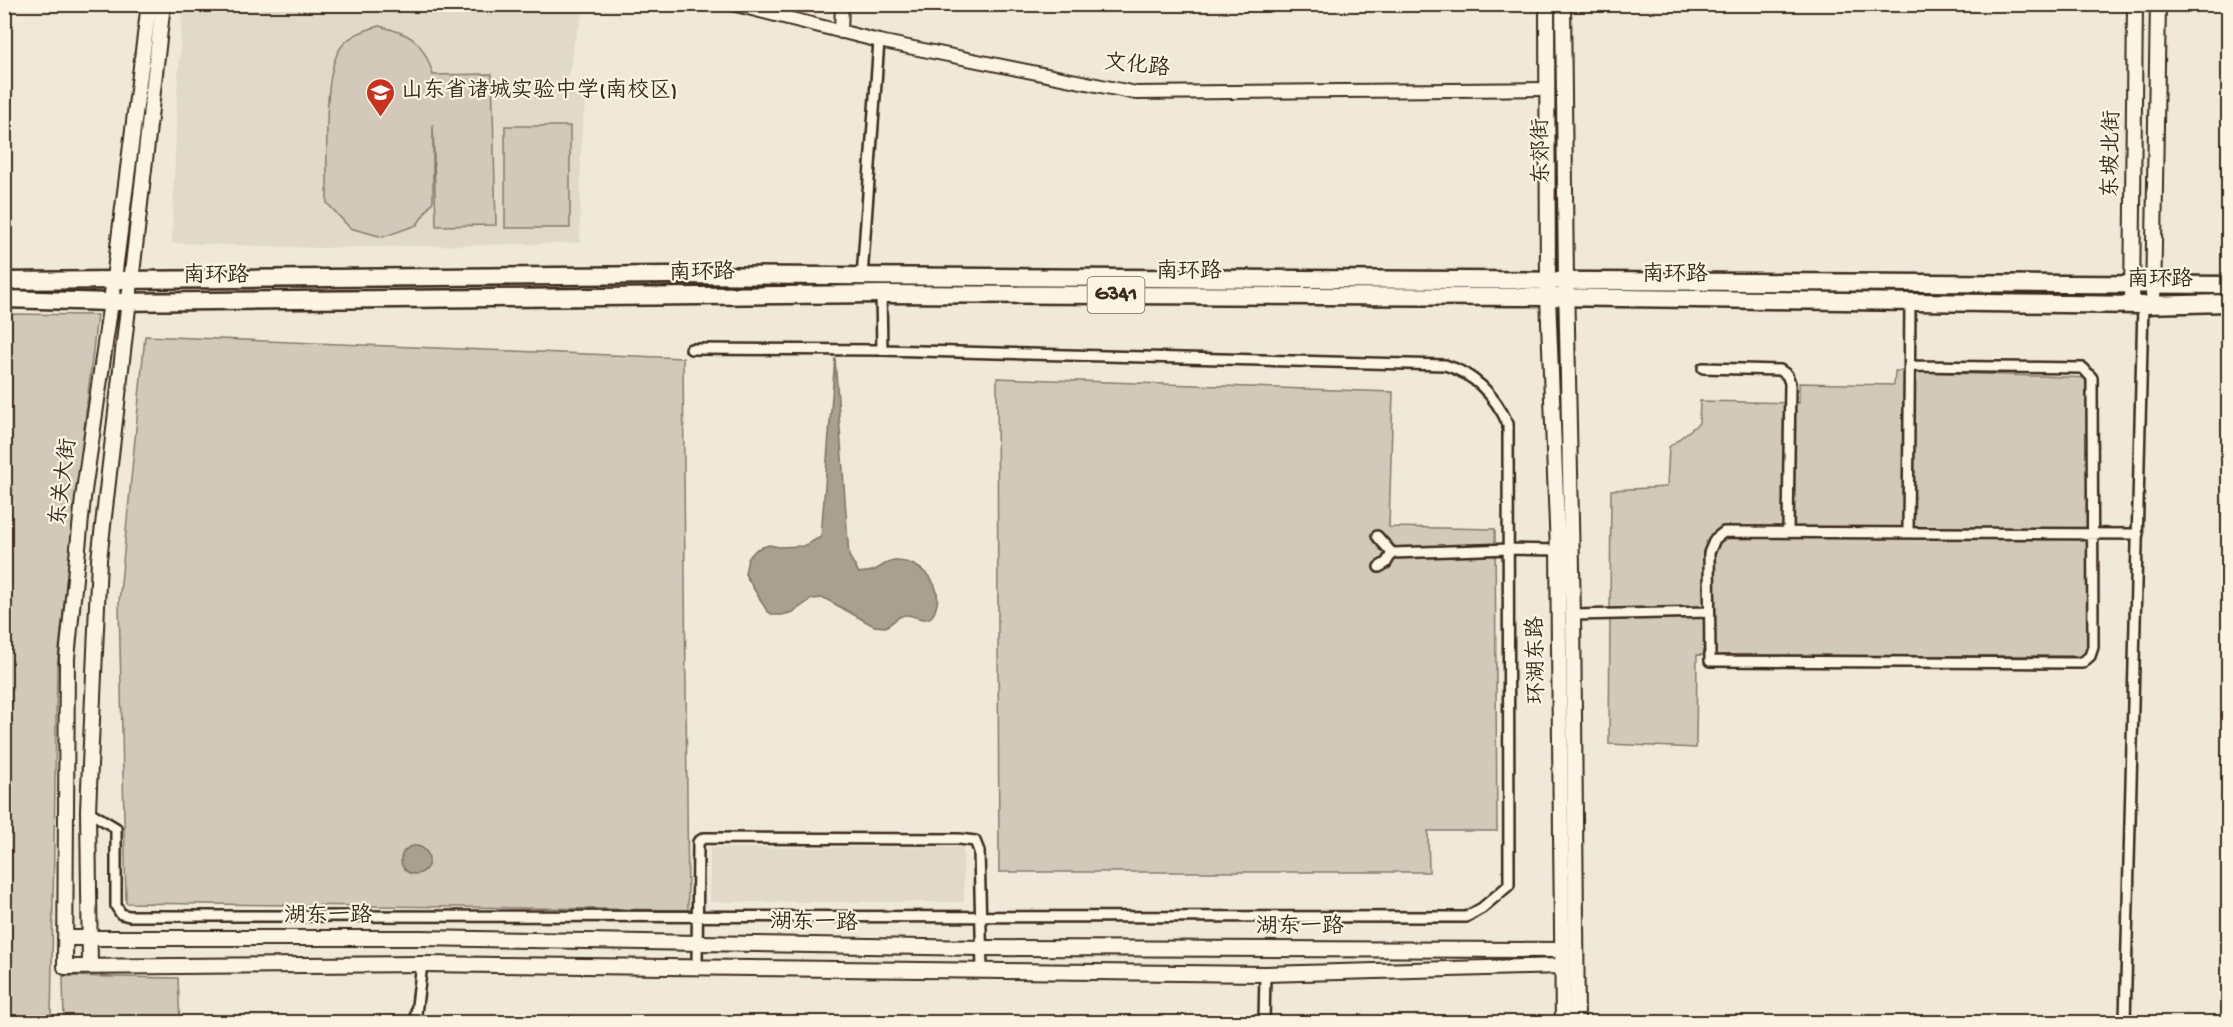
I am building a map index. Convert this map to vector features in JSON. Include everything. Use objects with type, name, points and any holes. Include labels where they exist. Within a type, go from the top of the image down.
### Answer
[{"type":"highway","name":"南环路","points":[[4,281],[669,275],[1548,289]]},
{"type":"highway","name":"南环路","points":[[4,299],[111,302],[129,300],[2229,285]]},
{"type":"highway","name":"南环路","points":[[1566,289],[1910,300],[2143,304],[2229,303]]},
{"type":"main road","name":"东关大街","points":[[90,967],[88,811],[99,560],[129,300],[122,281],[149,4]]},
{"type":"main road","name":"东关大街","points":[[65,967],[67,658],[83,498],[111,302],[122,281],[163,4]]},
{"type":"main road","name":"东郊街","points":[[1547,4],[1548,289]]},
{"type":"main road","name":"东郊街","points":[[1563,4],[1566,289]]},
{"type":"main road","name":"东坡北街","points":[[2136,4],[2132,285],[2143,304],[2154,285],[2158,4]]},
{"type":"main road","name":"环湖东路","points":[[1548,289],[1558,550],[1563,1023]]},
{"type":"main road","name":"环湖东路","points":[[1566,289],[1578,1023]]},
{"type":"main road","name":"湖东一路","points":[[65,938],[420,938],[981,948],[1563,950]]},
{"type":"main road","name":"湖东一路","points":[[65,967],[422,964],[1265,974],[1562,966]]},
{"type":"street","name":"文化路","points":[[732,4],[879,41],[1136,93],[1547,89]]},
{"type":"street","points":[[842,4],[842,32]]},
{"type":"street","points":[[862,277],[879,41]]},
{"type":"street","points":[[881,294],[882,350]]},
{"type":"street","points":[[1908,533],[1910,300]]},
{"type":"street","points":[[2126,1023],[2143,304]]},
{"type":"street","points":[[88,811],[116,828],[116,906],[121,914],[129,916],[1466,917],[1482,908],[1509,885],[1508,424],[1501,408],[1490,393],[1475,380],[1445,365],[882,350],[691,349]]},
{"type":"street","points":[[1911,366],[2083,368],[2092,378],[2092,534],[2093,647],[2091,656],[2082,663],[1710,660],[1709,554],[1715,539],[1724,532],[1788,532],[1908,533],[2092,534],[2138,534]]},
{"type":"street","points":[[1703,368],[1780,370],[1787,375],[1790,383],[1788,532]]},
{"type":"street","points":[[1377,536],[1392,553]]},
{"type":"street","points":[[1392,553],[1510,549],[1558,550]]},
{"type":"street","points":[[1379,567],[1386,563],[1392,553]]},
{"type":"street","points":[[1573,615],[1709,612]]},
{"type":"street","points":[[697,968],[698,842],[704,838],[925,839],[975,841],[979,851],[982,971]]},
{"type":"street","points":[[415,1023],[422,964]]},
{"type":"street","points":[[1264,1023],[1265,974]]},
{"type":"shaded area","name":"山东省诸城实验中学(南校区)","points":[[183,5],[586,5],[574,41],[566,92],[586,97],[581,138],[580,243],[318,248],[172,243],[177,95]]},
{"type":"shaded area","points":[[379,26],[408,36],[415,41],[425,54],[433,75],[492,74],[496,225],[436,226],[433,124],[433,201],[417,225],[383,237],[350,228],[327,203],[328,104],[333,66],[341,46],[350,38]]},
{"type":"shaded area","points":[[505,126],[570,126],[570,228],[505,228]]},
{"type":"shaded area","points":[[5,314],[97,315],[57,667],[51,1022],[5,1022]]},
{"type":"shaded area","points":[[145,336],[683,358],[688,910],[126,903],[119,603]]},
{"type":"shaded area","points":[[835,358],[849,556],[859,573],[873,571],[895,561],[906,562],[921,569],[936,588],[937,604],[932,616],[928,619],[905,615],[885,627],[874,626],[824,598],[812,599],[793,612],[773,615],[767,611],[745,574],[748,558],[757,549],[769,545],[803,546],[821,537]]},
{"type":"shaded area","points":[[1895,371],[2092,378],[2090,656],[1697,655],[1696,748],[1609,744],[1611,490],[1667,487],[1669,447],[1699,423],[1700,401],[1799,403],[1799,383],[1894,385]]},
{"type":"shaded area","points":[[997,378],[1393,392],[1389,527],[1495,529],[1497,831],[1428,831],[1429,872],[999,872]]},
{"type":"shaded area","points":[[415,846],[425,850],[429,860],[425,870],[415,874],[405,870],[401,860],[405,850]]},
{"type":"shaded area","points":[[963,847],[964,902],[710,902],[710,848]]},
{"type":"shaded area","points":[[63,976],[178,978],[180,1022],[64,1022]]},
{"type":"place","name":"山东省诸城实验中学(南校区)","points":[[380,118]]}]
